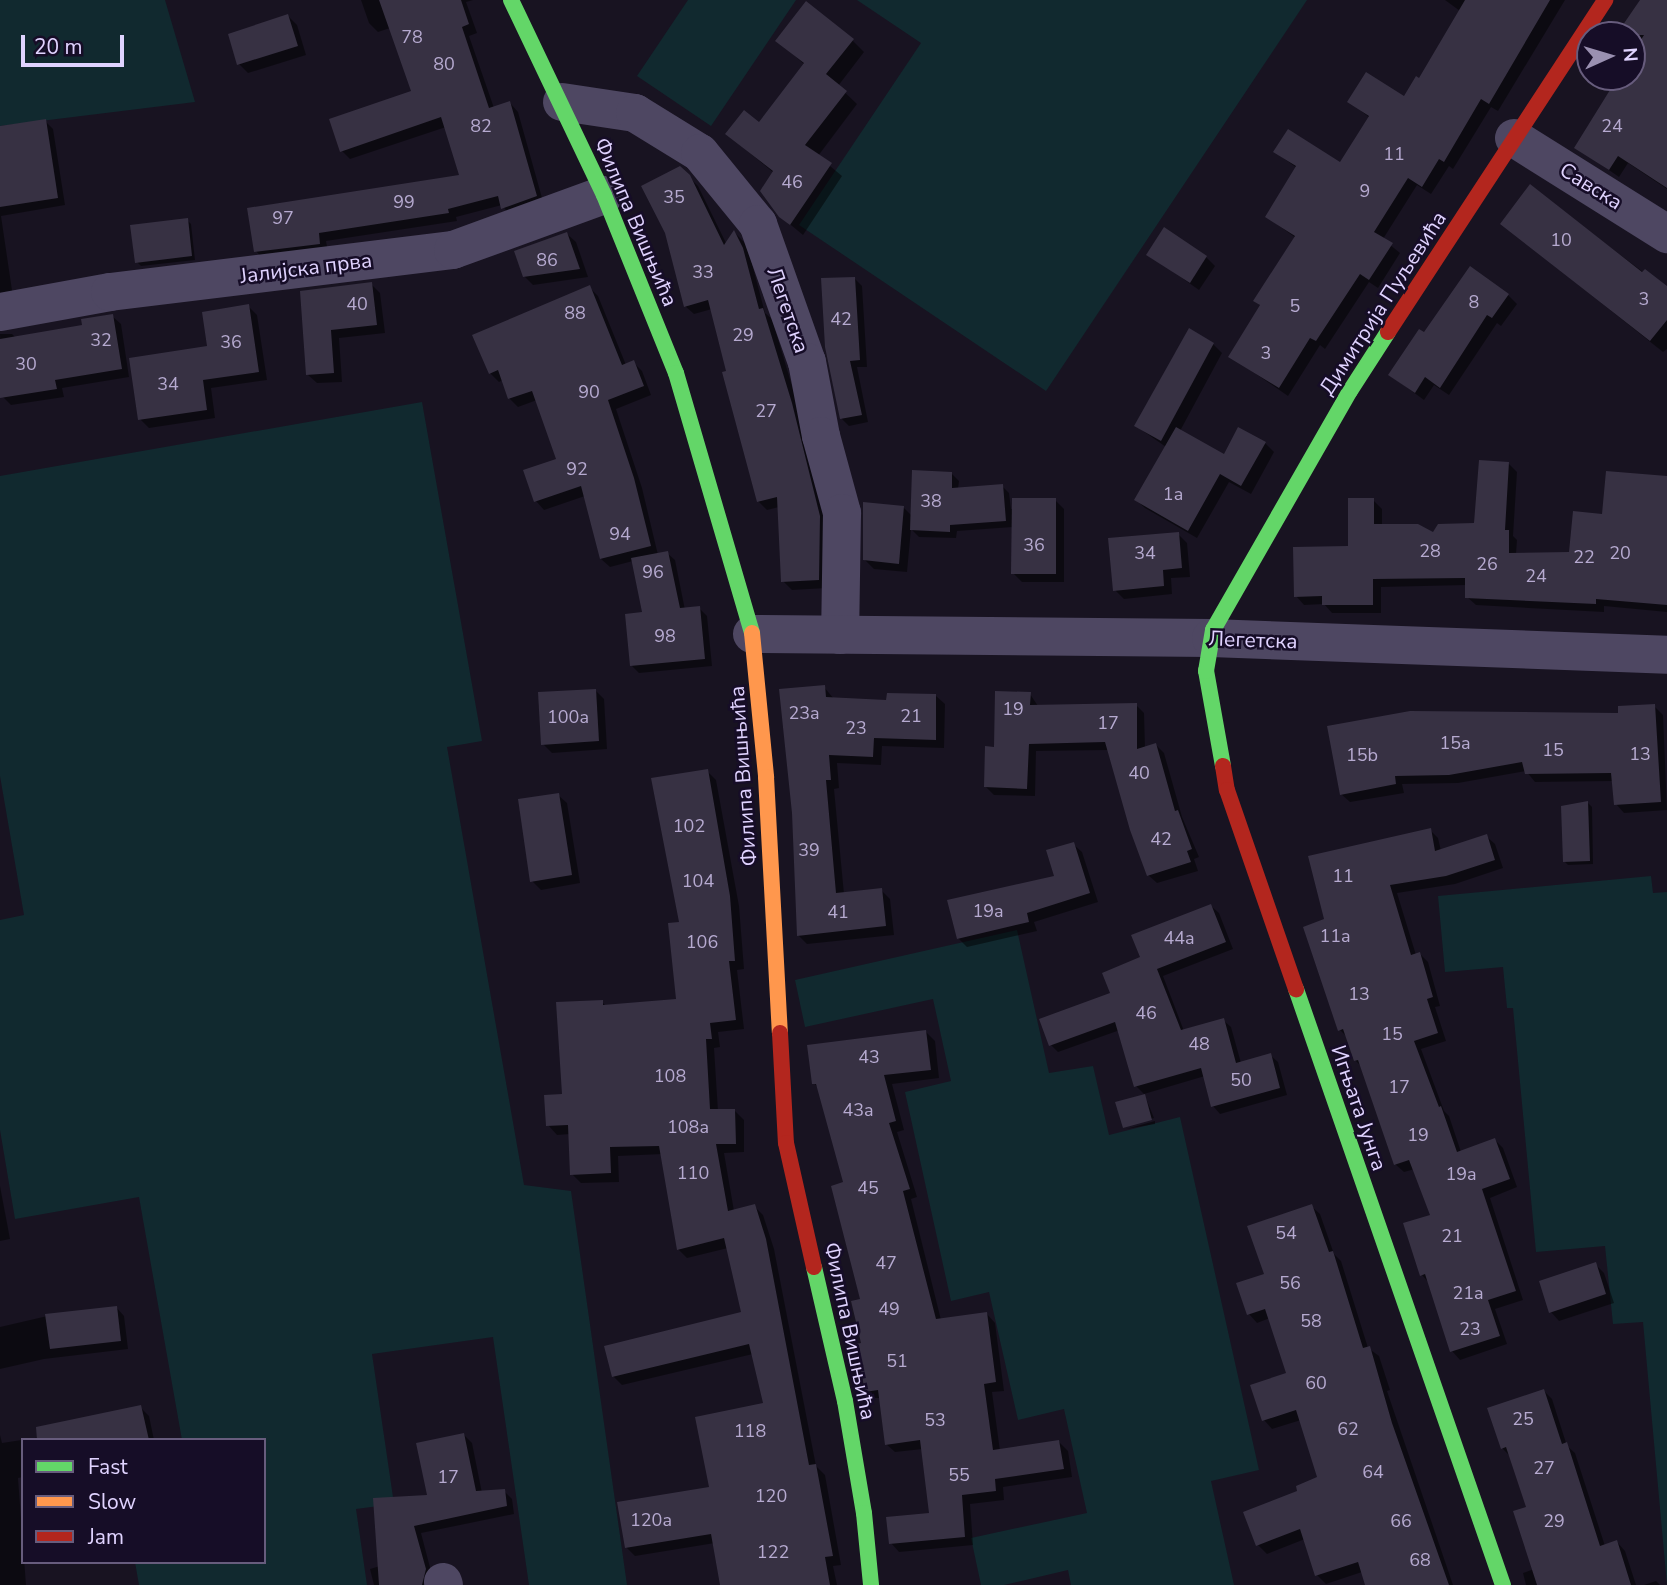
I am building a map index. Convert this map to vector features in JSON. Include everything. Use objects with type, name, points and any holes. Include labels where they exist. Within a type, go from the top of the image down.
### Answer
[{"type":"street","name":"Филипа Вишњића","points":[[512,0],[604,195],[676,373],[752,634],[765,778],[786,1143],[845,1401],[864,1513],[871,1585]]},
{"type":"street","name":"Димитрија Пуљевића","points":[[1212,638],[1213,630],[1230,598],[1350,391],[1605,0]]},
{"type":"street","name":"Легетска","points":[[562,102],[635,113],[700,153],[758,224],[807,362],[821,436],[842,513],[840,635]]},
{"type":"street","name":"Савска","points":[[1514,138],[1667,234]]},
{"type":"street","name":"Јалијска прва","points":[[0,312],[110,292],[453,250],[604,195]]},
{"type":"street","name":"Легетска","points":[[752,634],[1212,638],[1667,655]]},
{"type":"street","name":"Игњата Јунга","points":[[1212,638],[1206,671],[1227,790],[1503,1585]]},
{"type":"green space","points":[[0,0],[165,0],[195,102],[0,126]]},
{"type":"green space","points":[[688,0],[796,0],[711,126],[637,76]]},
{"type":"green space","points":[[857,0],[1307,0],[1046,391],[799,225],[921,43]]},
{"type":"green space","points":[[422,402],[482,741],[447,747],[524,1185],[571,1191],[627,1585],[529,1585],[493,1337],[372,1354],[394,1504],[356,1509],[367,1585],[139,1585],[135,1564],[266,1564],[266,1438],[182,1438],[139,1197],[15,1219],[0,1130],[0,920],[24,915],[0,776],[0,476]]},
{"type":"green space","points":[[1651,876],[1653,893],[1667,892],[1667,1585],[1643,1322],[1613,1324],[1605,1246],[1536,1252],[1513,1008],[1507,1008],[1503,967],[1445,972],[1438,896]]},
{"type":"green space","points":[[1017,930],[1049,1073],[1093,1066],[1109,1135],[1180,1117],[1259,1470],[1211,1481],[1234,1585],[1071,1585],[1068,1570],[1004,1585],[981,1585],[971,1538],[1087,1513],[1064,1409],[1018,1420],[989,1292],[951,1301],[905,1092],[951,1081],[933,999],[805,1027],[795,980]]},
{"type":"building","points":[[379,0],[461,0],[469,24],[462,27],[489,108],[510,101],[537,196],[501,209],[498,196],[448,209],[449,213],[319,233],[320,244],[254,252],[247,208],[459,175],[441,117],[340,152],[329,119],[411,91]]},
{"type":"building","points":[[1465,0],[1550,0],[1489,104],[1481,99],[1444,162],[1439,159],[1422,187],[1408,178],[1374,232],[1393,243],[1369,280],[1360,274],[1316,341],[1310,338],[1279,388],[1228,357],[1260,305],[1253,301],[1295,236],[1265,217],[1296,166],[1273,152],[1288,129],[1340,162],[1369,116],[1347,102],[1366,72],[1404,96],[1416,76],[1419,78]]},
{"type":"building","points":[[1640,0],[1667,0],[1667,188],[1618,156],[1609,170],[1574,148],[1609,91],[1646,91],[1646,21],[1626,21]]},
{"type":"building","points":[[806,1],[854,39],[826,74],[847,91],[805,145],[832,163],[790,225],[779,217],[760,191],[773,171],[725,134],[744,110],[759,122],[804,63],[775,41]]},
{"type":"building","points":[[288,14],[298,46],[237,65],[228,34]]},
{"type":"building","points":[[46,119],[58,198],[0,207],[0,126]]},
{"type":"building","points":[[680,166],[690,175],[724,245],[734,230],[743,248],[759,309],[763,308],[792,403],[820,516],[819,580],[781,582],[777,497],[757,502],[722,372],[726,371],[708,300],[684,307],[665,233],[641,186]]},
{"type":"building","points":[[1530,184],[1642,272],[1645,269],[1667,286],[1667,320],[1650,341],[1500,224]]},
{"type":"building","points":[[188,218],[192,256],[135,263],[130,225]]},
{"type":"building","points":[[1164,227],[1207,256],[1190,283],[1146,255]]},
{"type":"building","points":[[567,232],[580,269],[523,277],[514,251]]},
{"type":"building","points":[[1470,266],[1509,294],[1492,318],[1487,315],[1440,388],[1425,377],[1415,393],[1388,375],[1419,329],[1424,332]]},
{"type":"building","points":[[855,277],[860,360],[850,361],[862,415],[840,419],[825,347],[821,278]]},
{"type":"building","points":[[372,282],[377,325],[331,330],[334,373],[306,375],[300,291]]},
{"type":"building","points":[[590,285],[622,365],[634,360],[644,386],[608,400],[634,478],[651,546],[600,559],[581,486],[534,502],[523,470],[556,459],[532,391],[508,399],[498,370],[489,374],[472,335]]},
{"type":"building","points":[[249,304],[259,372],[203,380],[207,410],[138,420],[129,358],[207,346],[202,312]]},
{"type":"building","points":[[113,314],[122,369],[55,380],[57,389],[0,398],[0,339],[82,325],[81,319]]},
{"type":"building","points":[[1189,328],[1214,343],[1161,441],[1134,426]]},
{"type":"building","points":[[1176,427],[1224,454],[1238,427],[1266,442],[1241,486],[1220,474],[1188,531],[1134,500]]},
{"type":"building","points":[[1479,460],[1509,462],[1505,530],[1509,530],[1509,553],[1569,552],[1573,511],[1602,514],[1606,471],[1667,476],[1667,605],[1596,599],[1596,604],[1465,598],[1465,578],[1373,579],[1373,605],[1322,605],[1322,596],[1294,597],[1293,547],[1348,546],[1348,498],[1374,498],[1374,524],[1418,524],[1433,532],[1438,524],[1474,523]]},
{"type":"building","points":[[912,470],[952,472],[952,488],[1003,484],[1006,521],[950,525],[950,532],[910,530]]},
{"type":"building","points":[[1012,498],[1056,498],[1056,574],[1011,574]]},
{"type":"building","points":[[863,502],[904,506],[899,564],[863,560]]},
{"type":"building","points":[[1179,532],[1182,568],[1163,570],[1164,586],[1113,591],[1108,538]]},
{"type":"building","points":[[668,551],[680,608],[700,606],[705,659],[630,666],[625,614],[642,612],[631,558]]},
{"type":"building","points":[[825,685],[826,697],[886,700],[887,693],[936,694],[936,740],[874,738],[873,757],[829,755],[831,780],[826,780],[836,893],[882,888],[886,926],[797,936],[792,813],[779,689]]},
{"type":"building","points":[[596,689],[599,741],[541,745],[538,692]]},
{"type":"building","points":[[995,691],[1031,692],[1030,705],[1137,703],[1137,749],[1156,743],[1175,811],[1178,810],[1192,849],[1187,851],[1191,862],[1147,876],[1130,830],[1105,742],[1029,744],[1027,789],[984,787],[985,746],[994,747]]},
{"type":"building","points":[[1655,704],[1661,802],[1614,805],[1611,773],[1525,774],[1522,762],[1449,775],[1395,776],[1396,784],[1340,795],[1327,726],[1410,711],[1618,713],[1618,706]]},
{"type":"building","points":[[708,769],[730,896],[735,961],[729,961],[736,1020],[710,1023],[712,1039],[706,1039],[710,1109],[735,1109],[736,1144],[716,1144],[728,1211],[755,1204],[766,1239],[809,1465],[816,1464],[833,1556],[825,1557],[830,1585],[720,1585],[711,1534],[625,1548],[617,1502],[709,1487],[695,1417],[763,1403],[749,1344],[612,1377],[604,1346],[741,1312],[724,1238],[677,1250],[659,1146],[610,1147],[611,1173],[570,1175],[568,1125],[546,1126],[544,1095],[562,1094],[556,1002],[603,1000],[603,1005],[676,999],[668,923],[679,922],[651,778]]},
{"type":"building","points":[[559,793],[572,875],[530,882],[518,799]]},
{"type":"building","points":[[1588,801],[1590,861],[1563,862],[1561,806]]},
{"type":"building","points":[[1431,828],[1435,851],[1487,834],[1495,860],[1446,876],[1390,885],[1411,955],[1420,952],[1433,997],[1427,999],[1438,1033],[1414,1041],[1457,1152],[1495,1138],[1510,1179],[1482,1189],[1516,1291],[1488,1300],[1500,1336],[1450,1352],[1425,1274],[1420,1276],[1403,1223],[1430,1215],[1409,1160],[1394,1165],[1358,1060],[1354,1061],[1343,1029],[1338,1031],[1303,927],[1324,919],[1308,856]]},
{"type":"building","points":[[1074,842],[1090,893],[1027,913],[1029,922],[957,939],[947,900],[1054,876],[1046,850]]},
{"type":"building","points":[[1211,904],[1226,942],[1157,969],[1181,1030],[1224,1018],[1236,1063],[1271,1053],[1280,1088],[1211,1107],[1201,1068],[1134,1087],[1115,1022],[1049,1046],[1039,1019],[1110,993],[1102,973],[1140,957],[1131,935]]},
{"type":"building","points":[[926,1030],[931,1070],[884,1075],[896,1121],[889,1123],[910,1189],[903,1191],[936,1319],[987,1312],[996,1382],[984,1384],[993,1450],[1059,1440],[1064,1469],[995,1479],[996,1491],[962,1495],[965,1537],[889,1544],[886,1517],[929,1513],[920,1440],[885,1445],[878,1390],[865,1392],[856,1344],[861,1343],[851,1301],[860,1299],[831,1186],[843,1182],[816,1084],[812,1084],[807,1045]]},
{"type":"building","points":[[1145,1094],[1152,1120],[1123,1128],[1115,1102]]},
{"type":"building","points":[[1312,1204],[1329,1252],[1333,1251],[1363,1348],[1370,1346],[1392,1423],[1449,1585],[1365,1585],[1358,1562],[1315,1576],[1300,1529],[1256,1546],[1243,1512],[1297,1491],[1296,1486],[1317,1477],[1296,1410],[1262,1421],[1250,1385],[1286,1373],[1265,1309],[1247,1315],[1236,1283],[1264,1274],[1247,1226]]},
{"type":"building","points":[[1596,1262],[1606,1294],[1549,1313],[1539,1281]]},
{"type":"building","points":[[117,1306],[121,1341],[50,1349],[45,1314]]},
{"type":"building","points":[[1544,1389],[1562,1444],[1567,1442],[1600,1546],[1617,1540],[1631,1585],[1537,1585],[1513,1511],[1526,1507],[1506,1447],[1501,1449],[1487,1408]]},
{"type":"building","points":[[141,1405],[149,1438],[37,1438],[36,1427]]},
{"type":"building","points":[[464,1433],[476,1491],[505,1489],[507,1506],[414,1526],[426,1569],[422,1585],[379,1585],[373,1498],[427,1495],[416,1443]]},
{"type":"traffic: fast","points":[[511,0],[604,195],[676,373],[752,633]]},
{"type":"traffic: fast","points":[[1223,766],[1206,671],[1213,630],[1350,391],[1388,332]]},
{"type":"traffic: fast","points":[[1296,989],[1503,1585]]},
{"type":"traffic: fast","points":[[814,1267],[845,1401],[864,1513],[871,1585]]},
{"type":"traffic: slow","points":[[752,633],[766,777],[780,1033]]},
{"type":"traffic: jam","points":[[1388,332],[1605,0]]},
{"type":"traffic: jam","points":[[1223,766],[1227,790],[1296,989]]},
{"type":"traffic: jam","points":[[780,1033],[786,1143],[814,1267]]}]
